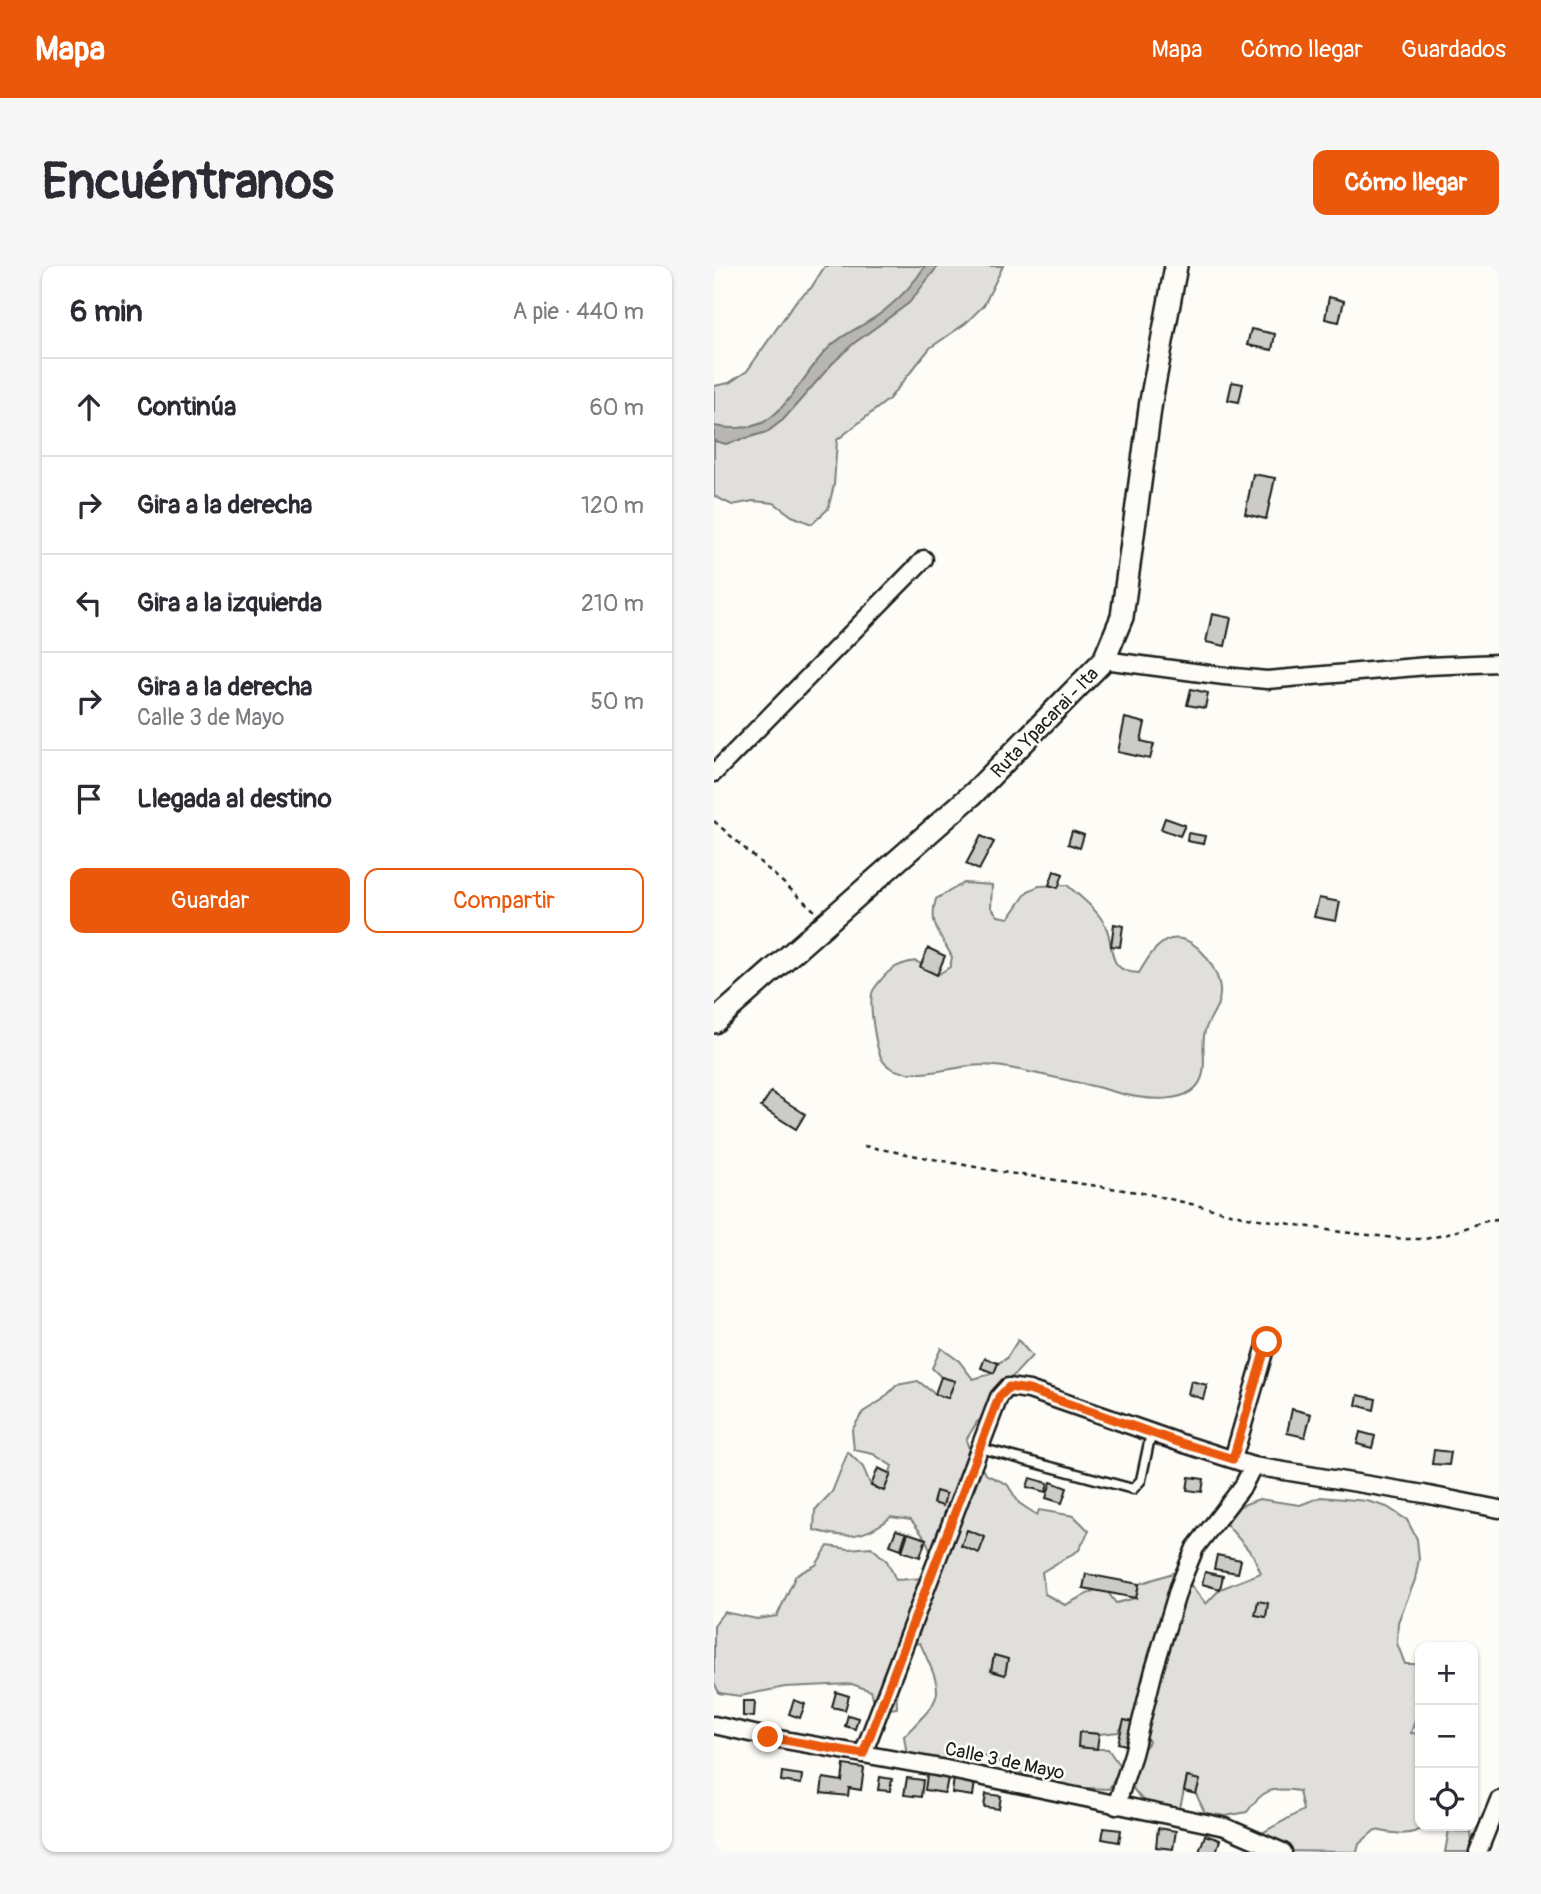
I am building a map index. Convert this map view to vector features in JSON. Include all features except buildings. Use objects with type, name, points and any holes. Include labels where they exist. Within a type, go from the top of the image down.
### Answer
[{"type":"street","name":"Ruta Ypacarai - Ita","points":[[714,1022],[974,793],[1104,660],[1122,617],[1151,401],[1176,266]]},
{"type":"street","points":[[714,773],[924,559]]},
{"type":"street","points":[[1104,660],[1267,680],[1427,666],[1499,663]]},
{"type":"street","points":[[1233,1459],[1267,1342]]},
{"type":"street","points":[[863,1754],[999,1397],[1009,1387],[1029,1390],[1253,1466],[1424,1493],[1499,1509]]},
{"type":"street","points":[[1116,1806],[1179,1587],[1195,1548],[1243,1486],[1253,1466]]},
{"type":"street","name":"Calle 3 de Mayo","points":[[714,1725],[941,1768],[1225,1827],[1283,1852]]},
{"type":"street","points":[[1478,1852],[1499,1800]]},
{"type":"lane","points":[[979,1448],[1133,1489],[1141,1480],[1151,1433]]},
{"type":"path","points":[[714,821],[828,923]]},
{"type":"path","points":[[864,1146],[1002,1172],[1144,1193],[1247,1217],[1379,1236],[1415,1239],[1436,1237],[1486,1221],[1499,1220]]},
{"type":"shaded area","points":[[825,266],[1003,266],[984,305],[966,323],[930,348],[889,399],[837,440],[834,485],[828,509],[812,524],[792,516],[774,503],[753,501],[732,505],[714,496],[714,386],[729,383],[747,371],[796,301],[811,288]]},
{"type":"shaded area","points":[[925,266],[938,266],[909,303],[853,344],[783,420],[767,432],[726,444],[714,441],[714,426],[745,427],[771,418],[829,347],[878,316],[902,295]]},
{"type":"shaded area","points":[[964,883],[992,885],[991,907],[998,916],[1009,918],[1028,891],[1039,886],[1067,885],[1102,919],[1116,963],[1128,972],[1139,973],[1157,948],[1171,939],[1189,942],[1197,948],[1205,955],[1216,973],[1220,991],[1219,1002],[1205,1031],[1204,1068],[1198,1084],[1190,1092],[1178,1097],[1152,1099],[997,1066],[979,1065],[908,1073],[887,1065],[880,1055],[873,1025],[871,1003],[874,989],[887,973],[902,964],[916,961],[937,975],[950,967],[952,957],[937,930],[934,908],[936,899]]},
{"type":"shaded area","points":[[1018,1340],[1032,1356],[1002,1388],[995,1409],[977,1422],[966,1440],[973,1459],[987,1475],[1007,1484],[1019,1503],[1037,1515],[1039,1510],[1074,1516],[1089,1531],[1079,1550],[1042,1572],[1045,1594],[1065,1605],[1103,1586],[1116,1603],[1136,1598],[1139,1584],[1179,1571],[1206,1604],[1220,1589],[1261,1573],[1253,1555],[1226,1524],[1240,1506],[1259,1499],[1300,1505],[1321,1497],[1367,1501],[1387,1507],[1407,1520],[1417,1539],[1419,1559],[1415,1580],[1398,1622],[1397,1643],[1405,1664],[1415,1664],[1415,1720],[1411,1733],[1415,1733],[1416,1831],[1394,1833],[1375,1830],[1359,1844],[1357,1852],[1273,1851],[1264,1832],[1303,1810],[1299,1791],[1268,1791],[1258,1798],[1247,1812],[1226,1816],[1205,1813],[1196,1794],[1199,1780],[1187,1777],[1180,1808],[1154,1807],[1142,1800],[1127,1779],[1149,1742],[1140,1724],[1125,1720],[1119,1732],[1079,1732],[1079,1736],[1097,1749],[1108,1749],[1121,1768],[1109,1789],[1042,1783],[983,1755],[941,1768],[907,1756],[904,1736],[928,1711],[937,1694],[934,1674],[920,1643],[900,1646],[897,1708],[877,1711],[871,1691],[852,1684],[785,1687],[740,1696],[719,1693],[714,1682],[714,1625],[724,1612],[757,1619],[777,1616],[796,1575],[816,1565],[828,1546],[849,1549],[871,1547],[887,1561],[896,1580],[925,1578],[930,1560],[929,1547],[911,1520],[891,1517],[872,1530],[845,1536],[814,1530],[815,1510],[832,1492],[848,1452],[863,1467],[871,1486],[884,1491],[892,1466],[873,1454],[854,1450],[852,1430],[863,1412],[882,1400],[897,1385],[918,1381],[935,1394],[948,1398],[954,1381],[941,1377],[932,1368],[941,1348],[959,1361],[973,1379],[994,1373],[998,1363],[1006,1359]]},
{"type":"shaded area","points":[[1449,1831],[1471,1833],[1473,1852],[1445,1852]]},
{"type":"route","points":[[768,1737],[863,1754],[999,1397],[1009,1387],[1029,1390],[1233,1459],[1267,1342]]}]
